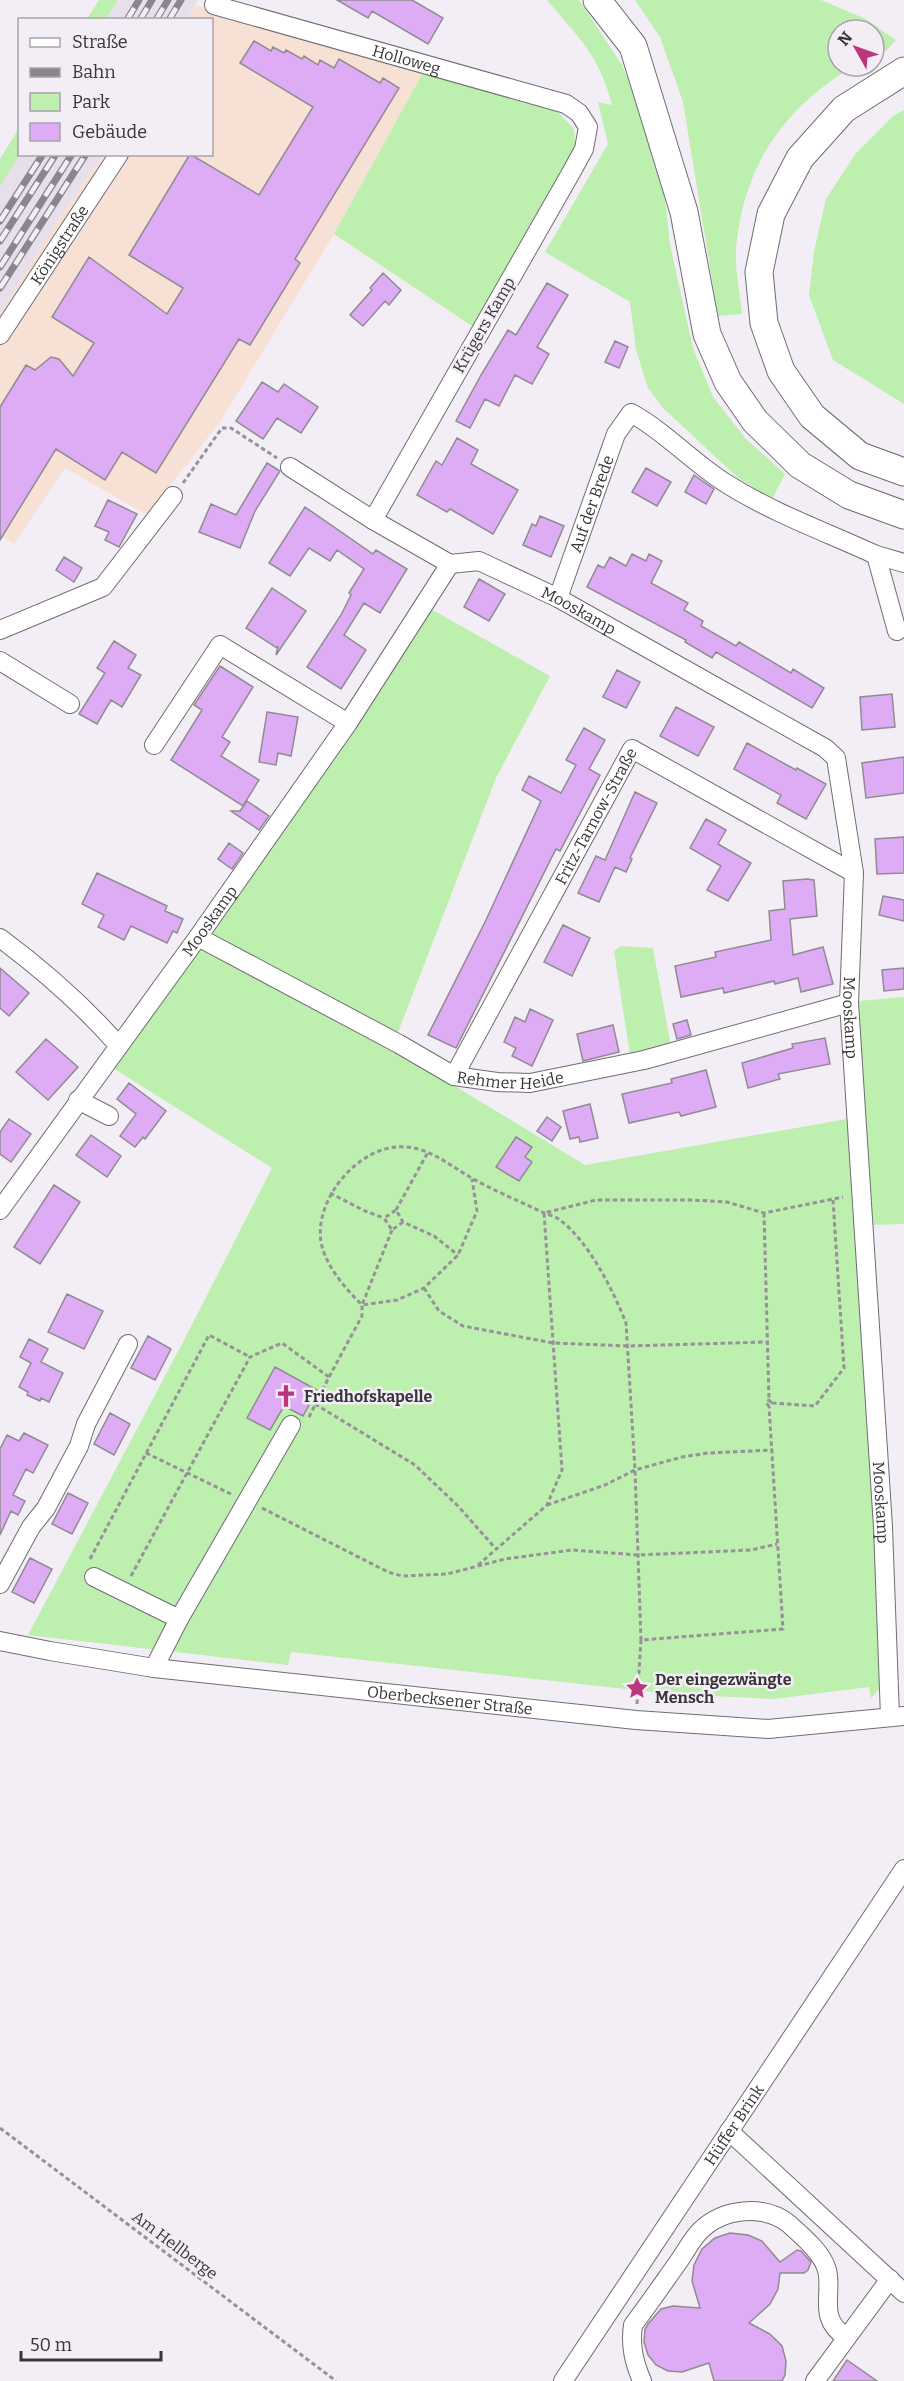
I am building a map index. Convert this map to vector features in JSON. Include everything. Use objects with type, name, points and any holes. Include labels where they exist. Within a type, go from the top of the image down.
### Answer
[{"type":"highway","points":[[597,0],[633,46],[684,212],[707,334],[728,382],[755,421],[800,465],[849,495],[904,515]]},
{"type":"highway","points":[[904,71],[844,110],[800,158],[771,213],[759,272],[764,324],[781,370],[812,416],[860,456],[904,472]]},
{"type":"street","name":"Holloweg","points":[[212,8],[566,104],[579,113],[588,127]]},
{"type":"street","name":"Krügers Kamp","points":[[374,520],[584,149],[588,127]]},
{"type":"street","name":"Königstraße","points":[[0,335],[118,156]]},
{"type":"street","name":"Auf der Brede","points":[[558,598],[616,434],[631,413],[647,422],[733,488],[758,502],[876,555]]},
{"type":"street","points":[[290,467],[450,564]]},
{"type":"street","points":[[0,630],[103,587],[173,496]]},
{"type":"street","points":[[876,555],[904,563]]},
{"type":"street","points":[[876,555],[897,632]]},
{"type":"street","name":"Mooskamp","points":[[0,1210],[198,937],[348,723],[450,564],[479,561],[558,598],[825,748],[836,758],[854,873],[849,1003],[897,1716]]},
{"type":"street","points":[[154,745],[220,645],[348,723]]},
{"type":"street","points":[[0,661],[70,704]]},
{"type":"street","name":"Fritz-Tarnow-Straße","points":[[453,1076],[632,749],[854,873]]},
{"type":"street","name":"Rehmer Heide","points":[[198,937],[399,1044],[453,1076],[497,1082],[530,1083],[644,1060],[849,1003]]},
{"type":"street","points":[[0,938],[36,964],[91,1014],[118,1045]]},
{"type":"street","points":[[78,1100],[109,1116]]},
{"type":"street","points":[[0,1584],[31,1527],[46,1508],[79,1446],[86,1424],[129,1344]]},
{"type":"street","points":[[154,1668],[178,1619],[291,1425]]},
{"type":"street","points":[[94,1577],[178,1619]]},
{"type":"street","name":"Oberbecksener Straße","points":[[0,1641],[50,1652],[154,1668],[636,1720],[768,1730],[897,1716]]},
{"type":"street","name":"Hüffer Brink","points":[[562,2381],[904,1869]]},
{"type":"street","points":[[729,2131],[904,2293]]},
{"type":"street","points":[[642,2381],[633,2358],[633,2325],[700,2230],[734,2212],[751,2210],[768,2214],[785,2222],[803,2237],[827,2270],[826,2301],[831,2321],[846,2337]]},
{"type":"street","points":[[815,2381],[890,2279]]},
{"type":"path","points":[[173,496],[222,428],[231,428],[290,467]]},
{"type":"path","points":[[362,1305],[345,1288],[323,1250],[321,1228],[330,1192],[350,1169],[381,1151],[404,1146],[428,1152],[472,1178],[544,1214],[559,1219],[587,1250],[618,1303],[626,1323],[629,1346],[641,1640],[636,1720]]},
{"type":"path","points":[[384,1218],[396,1210],[428,1152]]},
{"type":"path","points":[[362,1305],[397,1300],[424,1288],[458,1255],[477,1211],[472,1178]]},
{"type":"path","points":[[330,1192],[365,1211],[384,1218],[392,1230]]},
{"type":"path","points":[[544,1214],[596,1200],[728,1202],[764,1213],[861,1194]]},
{"type":"path","points":[[770,1403],[815,1406],[844,1368],[833,1200]]},
{"type":"path","points":[[396,1210],[403,1222],[434,1236],[458,1255]]},
{"type":"path","points":[[641,1640],[783,1629],[766,1342],[764,1213]]},
{"type":"path","points":[[544,1214],[562,1470],[547,1505]]},
{"type":"path","points":[[291,1425],[302,1431],[362,1316],[362,1305],[392,1230],[403,1222]]},
{"type":"path","points":[[424,1288],[439,1311],[463,1326],[553,1343],[629,1346],[766,1342]]},
{"type":"path","points":[[94,1577],[88,1563],[209,1335],[250,1358]]},
{"type":"path","points":[[123,1591],[250,1358],[282,1343],[329,1377]]},
{"type":"path","points":[[315,1404],[415,1465],[458,1506],[496,1549]]},
{"type":"path","points":[[478,1565],[547,1505],[605,1485],[635,1470],[700,1454],[773,1450]]},
{"type":"path","points":[[146,1453],[248,1501],[388,1572],[402,1576],[447,1574],[505,1559],[572,1550],[638,1555],[751,1550],[777,1544]]},
{"type":"path","name":"Am Hellberge","points":[[0,2128],[336,2381]]},
{"type":"shaded area","points":[[118,0],[198,0],[187,18],[107,18]]},
{"type":"shaded area","points":[[195,5],[425,69],[334,234],[220,422],[147,515],[65,468],[14,544],[0,535],[0,313],[64,211],[102,156],[213,156],[213,18],[187,18]]},
{"type":"shaded area","points":[[19,156],[102,156],[64,211],[0,313],[0,186]]},
{"type":"green space","points":[[99,0],[118,0],[107,18],[88,18]]},
{"type":"green space","points":[[547,0],[579,0],[622,65],[645,119],[664,188],[670,245],[693,348],[713,397],[746,439],[785,474],[772,499],[737,477],[663,408],[648,388],[636,350],[630,302],[545,252],[608,144],[598,102],[612,105],[601,73],[587,48]]},
{"type":"green space","points":[[635,0],[821,0],[864,18],[826,18],[826,78],[836,78],[807,101],[787,121],[771,142],[747,192],[736,249],[742,314],[718,316],[683,102],[660,37]]},
{"type":"green space","points":[[886,33],[896,40],[886,50]]},
{"type":"green space","points":[[425,69],[557,111],[574,129],[576,150],[475,328],[334,234]]},
{"type":"green space","points":[[904,110],[904,404],[833,360],[809,295],[814,252],[826,199],[856,153],[893,116]]},
{"type":"green space","points":[[18,130],[19,156],[0,186],[0,159]]},
{"type":"green space","points":[[429,608],[550,676],[496,778],[392,1048],[585,1165],[864,1116],[859,1001],[904,997],[904,1224],[871,1225],[881,1686],[871,1699],[869,1687],[774,1699],[671,1694],[291,1652],[288,1665],[28,1635],[272,1168],[113,1068]]},
{"type":"green space","points":[[621,946],[653,948],[672,1052],[631,1062],[614,951]]},
{"type":"building","points":[[337,0],[412,0],[443,18],[428,44],[372,11],[368,18]]},
{"type":"building","points":[[254,41],[271,51],[273,47],[284,53],[286,50],[302,59],[304,56],[318,65],[320,60],[334,68],[339,59],[380,83],[383,78],[399,88],[295,259],[300,263],[250,345],[239,339],[156,473],[122,452],[105,480],[56,449],[0,540],[0,407],[26,365],[35,370],[51,357],[59,359],[73,376],[94,343],[52,317],[89,257],[167,314],[183,288],[129,255],[189,156],[193,156],[259,195],[313,107],[240,63]]},
{"type":"building","points":[[383,273],[401,290],[389,305],[385,301],[363,326],[350,315],[372,290],[370,288]]},
{"type":"building","points":[[547,283],[568,295],[537,347],[549,354],[532,384],[515,375],[499,406],[485,399],[470,428],[456,421],[508,330],[516,335]]},
{"type":"building","points":[[615,341],[628,347],[619,368],[605,362]]},
{"type":"building","points":[[262,382],[278,392],[284,384],[318,407],[301,433],[277,418],[263,439],[236,421]]},
{"type":"building","points":[[457,438],[478,450],[471,464],[518,490],[493,534],[450,509],[447,512],[417,495],[436,461],[442,465]]},
{"type":"building","points":[[267,463],[280,471],[255,511],[240,548],[199,532],[211,504],[236,515]]},
{"type":"building","points":[[646,468],[671,482],[657,506],[632,492]]},
{"type":"building","points":[[694,475],[714,489],[706,504],[685,492]]},
{"type":"building","points":[[108,500],[137,514],[119,547],[105,540],[109,532],[95,526]]},
{"type":"building","points":[[305,507],[373,554],[376,550],[407,569],[380,613],[364,603],[344,635],[366,650],[341,689],[307,667],[341,615],[351,595],[349,593],[364,569],[337,550],[330,561],[309,548],[290,576],[269,563]]},
{"type":"building","points":[[540,516],[564,526],[551,557],[523,545],[532,524],[536,526]]},
{"type":"building","points":[[632,554],[646,561],[649,554],[662,561],[651,583],[688,603],[684,610],[703,621],[701,626],[736,646],[739,642],[791,673],[793,669],[824,688],[812,708],[716,652],[712,658],[685,642],[686,640],[587,587],[598,565],[604,568],[610,557],[626,566]]},
{"type":"building","points":[[64,557],[82,568],[74,582],[56,570]]},
{"type":"building","points":[[479,579],[505,594],[489,621],[464,607]]},
{"type":"building","points":[[272,588],[306,611],[276,655],[278,646],[277,648],[246,628]]},
{"type":"building","points":[[114,641],[136,655],[128,668],[141,675],[122,707],[111,700],[97,724],[79,714],[105,673],[97,668]]},
{"type":"building","points":[[220,666],[253,687],[222,737],[230,742],[221,756],[259,780],[243,806],[171,760],[202,710],[194,705]]},
{"type":"building","points":[[617,670],[640,682],[626,708],[603,697]]},
{"type":"building","points":[[892,694],[895,727],[862,730],[860,697]]},
{"type":"building","points":[[676,707],[714,727],[698,756],[660,736]]},
{"type":"building","points":[[267,712],[298,717],[291,756],[278,753],[276,765],[259,762]]},
{"type":"building","points":[[584,728],[605,740],[589,769],[600,775],[560,851],[556,849],[456,1048],[428,1035],[486,920],[541,801],[522,790],[529,776],[561,793],[576,765],[566,760]]},
{"type":"building","points":[[747,743],[826,784],[806,819],[777,803],[781,795],[734,769]]},
{"type":"building","points":[[904,757],[904,793],[866,798],[862,763]]},
{"type":"building","points":[[635,792],[657,803],[630,858],[632,859],[626,872],[615,867],[599,902],[578,893],[596,856],[605,860]]},
{"type":"building","points":[[247,801],[269,816],[259,830],[231,811],[240,811]]},
{"type":"building","points":[[706,819],[726,830],[718,844],[751,863],[728,901],[707,890],[721,866],[690,848]]},
{"type":"building","points":[[904,837],[904,873],[877,874],[875,839]]},
{"type":"building","points":[[229,843],[243,853],[232,869],[218,859]]},
{"type":"building","points":[[97,873],[167,906],[165,911],[183,919],[177,933],[173,931],[167,943],[131,926],[124,940],[98,927],[104,915],[82,904]]},
{"type":"building","points":[[814,880],[817,916],[790,919],[793,955],[823,947],[833,984],[801,992],[798,978],[775,984],[774,981],[724,993],[723,988],[681,997],[675,966],[716,957],[715,952],[771,940],[769,911],[785,909],[783,881]]},
{"type":"building","points":[[883,896],[904,900],[904,921],[879,915]]},
{"type":"building","points":[[563,925],[590,938],[572,976],[544,962]]},
{"type":"building","points":[[0,968],[29,993],[9,1016],[0,1008]]},
{"type":"building","points":[[904,968],[904,989],[884,991],[882,970]]},
{"type":"building","points":[[530,1009],[553,1020],[532,1066],[512,1056],[516,1048],[504,1042],[515,1017],[525,1022]]},
{"type":"building","points":[[687,1020],[691,1035],[677,1039],[673,1024]]},
{"type":"building","points":[[613,1025],[619,1052],[583,1061],[577,1034]]},
{"type":"building","points":[[825,1038],[830,1064],[778,1074],[780,1079],[748,1088],[742,1063],[793,1048],[792,1044]]},
{"type":"building","points":[[46,1039],[78,1067],[48,1100],[16,1072]]},
{"type":"building","points":[[706,1070],[716,1107],[681,1116],[679,1112],[629,1123],[622,1094],[672,1083],[671,1079]]},
{"type":"building","points":[[129,1083],[166,1111],[145,1139],[143,1137],[135,1147],[120,1136],[136,1114],[117,1099]]},
{"type":"building","points":[[590,1104],[598,1138],[580,1142],[579,1137],[570,1139],[563,1111]]},
{"type":"building","points":[[547,1117],[561,1127],[552,1141],[537,1131]]},
{"type":"building","points":[[9,1119],[31,1134],[11,1162],[0,1154],[0,1132]]},
{"type":"building","points":[[91,1135],[121,1156],[107,1177],[76,1155]]},
{"type":"building","points":[[516,1137],[532,1147],[525,1157],[532,1162],[519,1181],[496,1167]]},
{"type":"building","points":[[54,1185],[80,1202],[40,1264],[14,1247]]},
{"type":"building","points":[[67,1294],[103,1311],[84,1349],[48,1332]]},
{"type":"building","points":[[148,1336],[171,1349],[155,1380],[131,1368]]},
{"type":"building","points":[[29,1339],[48,1349],[41,1362],[63,1373],[49,1402],[27,1395],[28,1392],[19,1387],[31,1363],[20,1357]]},
{"type":"building","name":"Friedhofskapelle","points":[[275,1367],[317,1390],[303,1416],[284,1406],[270,1430],[247,1418]]},
{"type":"building","points":[[110,1413],[130,1424],[114,1455],[94,1444]]},
{"type":"building","points":[[24,1433],[48,1445],[33,1473],[26,1469],[13,1495],[25,1501],[18,1515],[11,1511],[0,1535],[0,1449],[7,1435],[19,1441]]},
{"type":"building","points":[[68,1493],[88,1503],[72,1534],[52,1524]]},
{"type":"building","points":[[30,1558],[52,1569],[34,1603],[12,1592]]},
{"type":"building","points":[[730,2233],[748,2235],[762,2241],[780,2262],[797,2250],[801,2251],[811,2262],[804,2273],[780,2273],[778,2289],[770,2304],[749,2323],[770,2334],[782,2346],[786,2361],[782,2381],[714,2381],[709,2363],[682,2372],[668,2371],[656,2365],[648,2355],[644,2342],[645,2329],[648,2324],[661,2309],[673,2306],[700,2308],[692,2281],[694,2265],[702,2249],[715,2238]]},
{"type":"building","points":[[847,2360],[877,2381],[833,2381]]},
{"type":"railway","points":[[128,18],[139,0]]},
{"type":"railway","points":[[141,18],[152,0]]},
{"type":"railway","points":[[157,18],[168,0]]},
{"type":"railway","points":[[170,18],[181,0]]},
{"type":"railway","points":[[0,221],[42,156]]},
{"type":"railway","points":[[0,241],[55,156]]},
{"type":"railway","points":[[0,267],[71,156]]},
{"type":"railway","points":[[0,288],[85,156]]},
{"type":"place","name":"Friedhofskapelle","points":[[286,1396]]},
{"type":"place","name":"Der eingezwängte Mensch","points":[[637,1688]]}]
